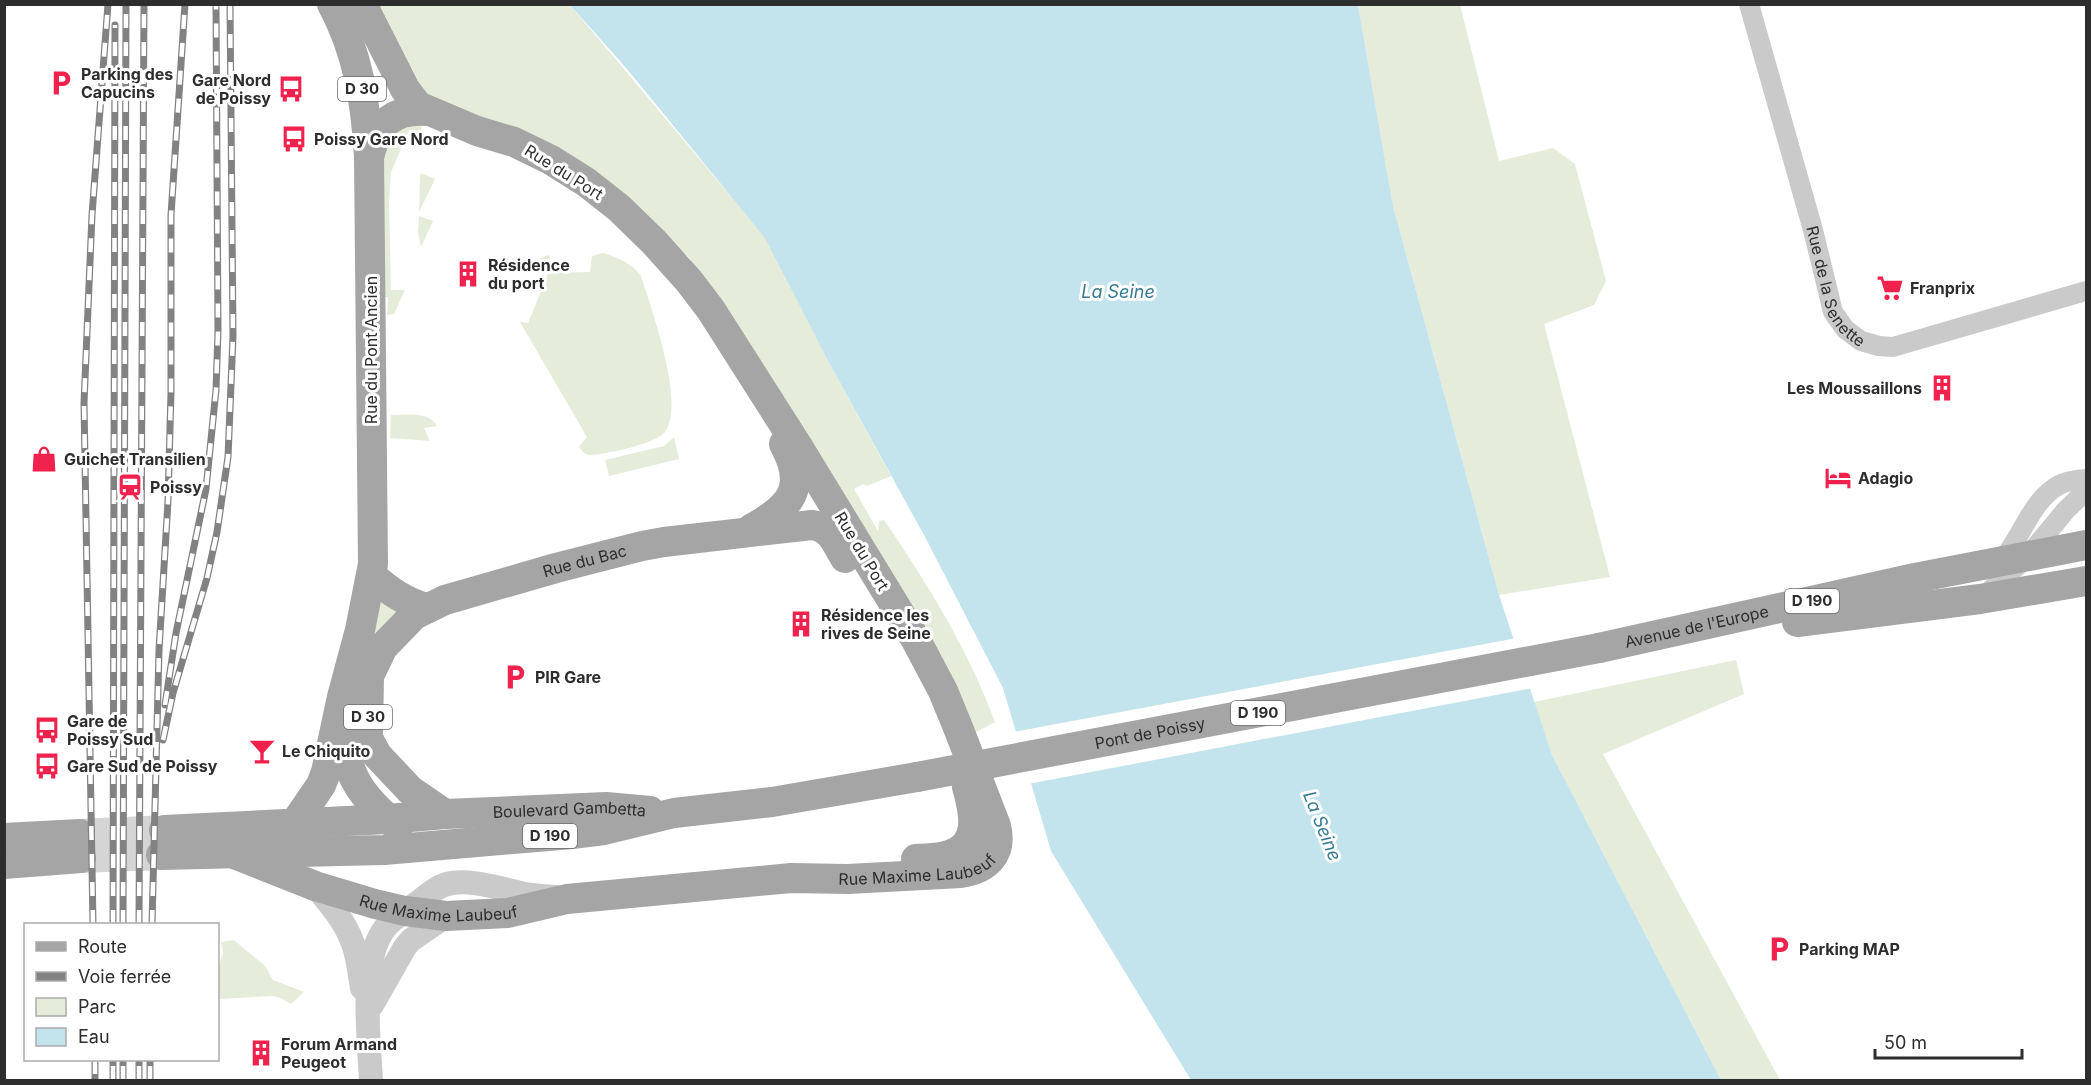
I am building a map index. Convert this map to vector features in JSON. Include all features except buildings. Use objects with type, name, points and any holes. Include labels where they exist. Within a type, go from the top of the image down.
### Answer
[{"type":"main road","name":"Rue du Pont Ancien","points":[[295,823],[321,785],[326,772],[372,576],[367,125],[356,62],[333,4]]},
{"type":"main road","name":"Rue du Port","points":[[364,7],[410,98],[418,106],[514,142],[551,160],[586,182],[619,208],[654,242],[711,310],[797,445],[930,665],[959,730],[992,815],[998,833],[997,845]]},
{"type":"main road","name":"D 30","points":[[369,157],[378,133],[389,119],[409,111],[428,111]]},
{"type":"main road","name":"Rue du Port","points":[[727,336],[793,460],[795,471],[795,483],[782,510],[746,532]]},
{"type":"main road","name":"Rue du Bac","points":[[426,608],[445,600],[556,568],[664,542],[812,525],[821,526],[832,536],[940,709],[951,733],[974,817],[973,833],[956,852],[947,856],[849,866],[791,878]]},
{"type":"main road","name":"Avenue de l'Europe","points":[[1611,646],[1916,578],[2086,545]]},
{"type":"main road","points":[[372,576],[404,601],[426,608]]},
{"type":"main road","name":"Avenue de l'Europe","points":[[1611,646],[1980,599],[2086,581]]},
{"type":"main road","name":"D 30","points":[[426,608],[404,624],[383,647],[369,676],[369,738],[377,755],[410,790],[445,814]]},
{"type":"main road","name":"Pont de Poissy","points":[[674,813],[781,800],[917,777],[1611,646]]},
{"type":"main road","name":"Rue du Pont Ancien","points":[[342,697],[345,758],[359,789],[388,819],[423,846]]},
{"type":"main road","name":"Boulevard Gambetta","points":[[606,807],[674,813],[604,830],[384,850],[232,853],[163,842],[295,823],[445,814],[606,807]]},
{"type":"main road","points":[[4,838],[81,846],[4,864]]},
{"type":"main road","name":"Rue Maxime Laubeuf","points":[[232,853],[315,886],[375,904],[405,911],[446,916],[508,913],[567,898],[791,878],[848,879],[975,871],[990,860],[997,845]]},
{"type":"street","name":"Rue de la Senette","points":[[1749,4],[1813,231],[1833,312],[1845,329],[1861,341],[1893,347],[2086,291]]},
{"type":"street","points":[[2013,559],[2011,549],[2034,509],[2058,485],[2068,481],[2086,479]]},
{"type":"street","points":[[1980,599],[2013,559],[2086,491]]},
{"type":"street","points":[[371,1080],[368,1013],[371,966],[376,946],[386,928],[405,911],[443,885],[466,883],[489,885],[525,894],[567,898]]},
{"type":"street","points":[[315,886],[333,909],[353,943],[368,1013]]},
{"type":"street","points":[[368,1013],[405,947],[411,940],[446,916]]},
{"type":"green space","points":[[370,4],[570,5],[765,237],[827,359],[891,476],[854,489],[878,531],[879,521],[884,520],[931,592],[972,668],[995,722],[971,735],[689,257],[670,241],[419,92]]},
{"type":"green space","points":[[1358,5],[1460,5],[1499,161],[1553,148],[1575,164],[1606,281],[1594,305],[1544,324],[1610,577],[1499,595],[1393,206]]},
{"type":"green space","points":[[422,124],[420,135],[409,130],[391,172],[389,201],[391,290],[405,290],[394,314],[387,315],[388,297],[379,297],[383,151],[393,128]]},
{"type":"green space","points":[[421,173],[435,179],[419,212],[420,176]]},
{"type":"green space","points":[[419,216],[433,221],[421,247],[418,232]]},
{"type":"green space","points":[[603,253],[629,264],[641,276],[665,356],[672,402],[670,420],[664,433],[659,437],[628,448],[589,455],[579,447],[587,437],[520,322],[528,323],[547,277],[547,274],[535,266],[541,258],[548,255],[550,257],[548,273],[590,272],[592,256]]},
{"type":"green space","points":[[391,415],[423,416],[429,418],[437,426],[424,428],[430,441],[390,438]]},
{"type":"green space","points":[[674,437],[679,459],[609,476],[605,460],[664,446]]},
{"type":"green space","points":[[378,599],[399,609],[371,645]]},
{"type":"green space","points":[[1736,660],[1744,694],[1603,754],[1780,1080],[1721,1080],[1552,755],[1534,702]]},
{"type":"green space","points":[[234,940],[265,966],[273,980],[304,992],[291,1004],[273,996],[219,999],[219,966],[223,952],[221,942]]},
{"type":"water","name":"La Seine","points":[[570,5],[1358,5],[1393,206],[1499,595],[1552,755],[1721,1080],[1191,1080],[1051,851],[1003,688],[765,238],[627,69]]},
{"type":"pier","points":[[1517,638],[1533,688],[1028,784],[1013,732]]},
{"type":"tunnel","points":[[80,834],[164,830]]},
{"type":"tunnel","points":[[81,858],[161,855]]},
{"type":"railway","points":[[93,923],[84,403],[92,215],[108,4]]},
{"type":"railway","points":[[123,923],[126,4]]},
{"type":"railway","points":[[139,923],[144,4]]},
{"type":"railway","points":[[152,923],[159,650],[168,501],[171,392],[171,215],[185,4]]},
{"type":"railway","points":[[165,705],[176,633],[206,489],[216,390],[218,331],[216,4]]},
{"type":"railway","points":[[163,740],[173,693],[207,578],[217,532],[228,457],[233,336],[230,4]]},
{"type":"railway","points":[[113,923],[115,25]]},
{"type":"railway","points":[[95,1061],[95,1080]]},
{"type":"railway","points":[[113,1061],[113,1080]]},
{"type":"railway","points":[[123,1061],[123,1080]]},
{"type":"railway","points":[[139,1061],[139,1080]]},
{"type":"railway","points":[[150,1061],[150,1080]]},
{"type":"place","name":"Parking des Capucins","points":[[61,83]]},
{"type":"place","name":"Gare Nord de Poissy","points":[[291,89]]},
{"type":"place","name":"Poissy Gare Nord","points":[[294,139]]},
{"type":"place","name":"Résidence du port","points":[[468,274]]},
{"type":"place","name":"Franprix","points":[[1890,288]]},
{"type":"place","name":"Les Moussaillons","points":[[1942,388]]},
{"type":"place","name":"Guichet Transilien","points":[[44,459]]},
{"type":"place","name":"Adagio","points":[[1838,478]]},
{"type":"place","name":"Poissy","points":[[130,487]]},
{"type":"place","name":"Résidence les rives de Seine","points":[[801,624]]},
{"type":"place","name":"PIR Gare","points":[[515,677]]},
{"type":"place","name":"Gare de Poissy Sud","points":[[47,730]]},
{"type":"place","name":"Le Chiquito","points":[[262,751]]},
{"type":"place","name":"Gare Sud de Poissy","points":[[47,766]]},
{"type":"place","name":"Parking MAP","points":[[1779,949]]},
{"type":"place","name":"Forum Armand Peugeot","points":[[261,1053]]}]
